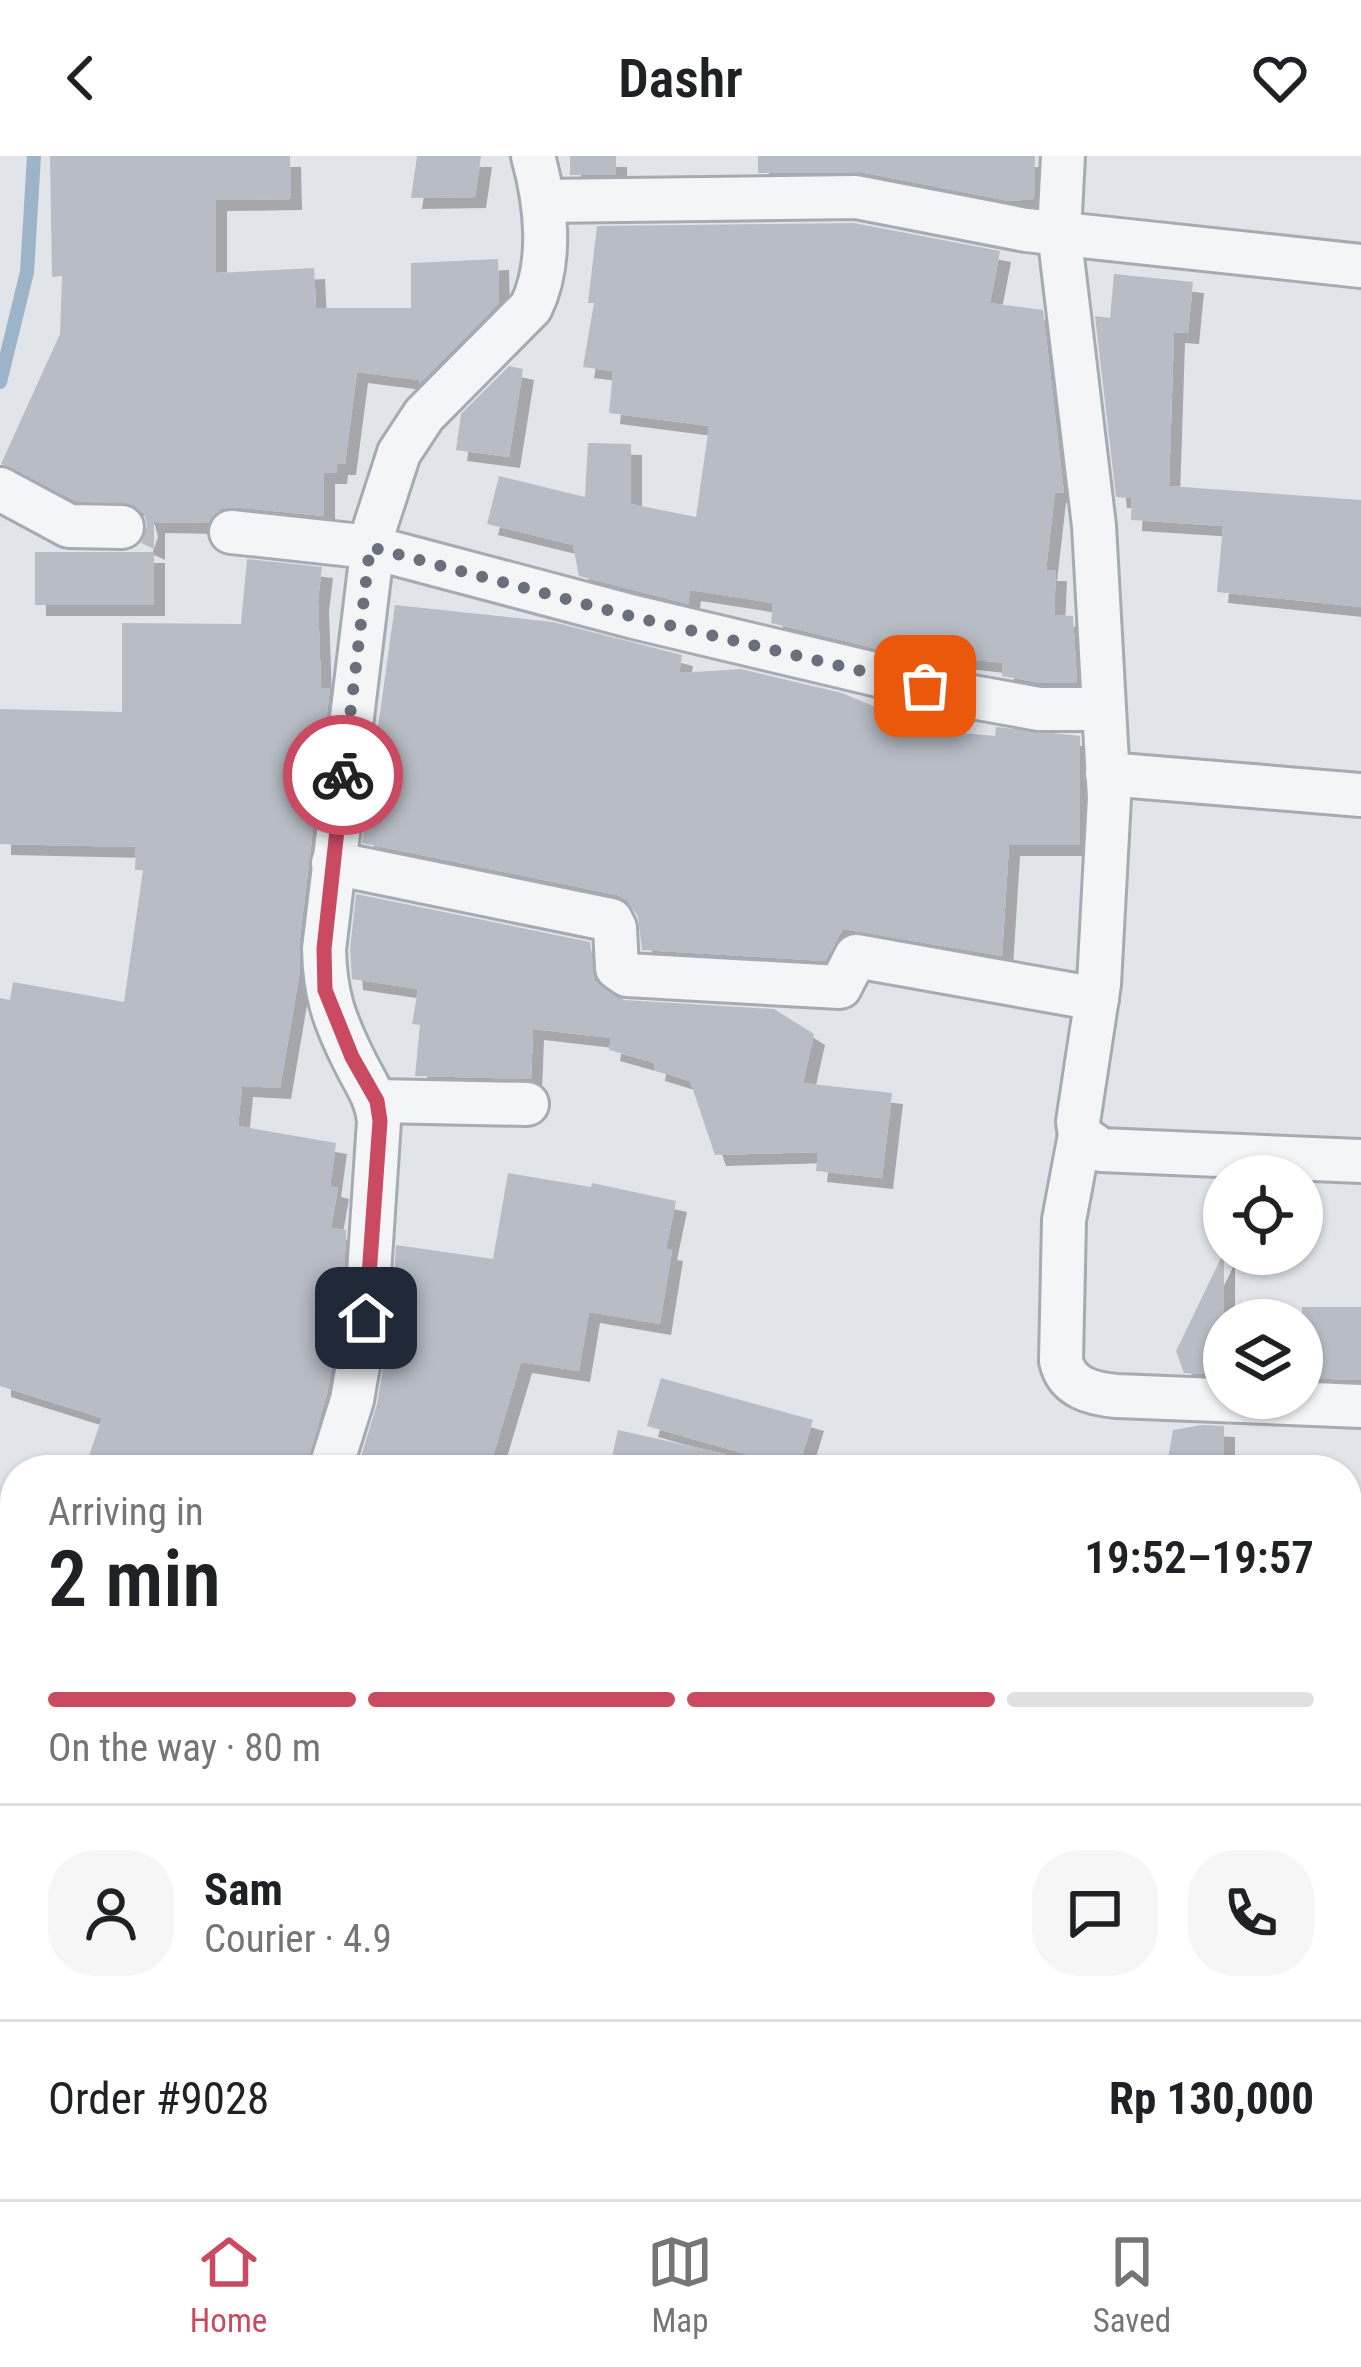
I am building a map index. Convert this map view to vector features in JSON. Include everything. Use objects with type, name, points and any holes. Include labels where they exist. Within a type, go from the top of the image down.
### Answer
[{"type":"street","points":[[335,1455],[352,1400],[366,1318],[380,1121],[377,1101],[352,1057],[325,990],[324,949],[370,547],[399,453],[424,415],[531,307],[541,286],[543,201],[532,156]]},
{"type":"street","points":[[1063,156],[1059,232],[1094,526],[1109,798],[1097,999],[1064,1220],[1063,1371],[1092,1394],[1361,1406]]},
{"type":"street","points":[[543,201],[856,197],[1026,230],[1361,266]]},
{"type":"street","points":[[0,490],[68,526],[122,527]]},
{"type":"street","points":[[231,532],[370,547],[634,617],[967,696],[1040,710],[1101,709]]},
{"type":"street","points":[[1107,774],[1361,795]]},
{"type":"street","points":[[333,863],[610,920],[615,928],[617,968],[627,975],[840,987],[856,956],[1097,999]]},
{"type":"street","points":[[377,1101],[527,1104]]},
{"type":"street","points":[[1080,1135],[1101,1150],[1361,1161]]},
{"type":"street","points":[[1210,2199],[1246,2199]]},
{"type":"building","points":[[50,156],[290,156],[291,199],[216,200],[216,273],[314,268],[316,308],[411,308],[411,263],[498,259],[499,303],[419,384],[419,380],[357,372],[345,464],[337,464],[336,473],[324,473],[324,516],[220,509],[208,523],[154,522],[154,549],[141,543],[147,526],[144,514],[134,505],[76,501],[1,464],[60,334],[62,276],[52,277]]},
{"type":"building","points":[[417,156],[481,156],[475,197],[411,198]]},
{"type":"building","points":[[570,156],[616,156],[616,175],[570,175]]},
{"type":"building","points":[[758,156],[1035,156],[1034,199],[1009,201],[860,172],[758,173]]},
{"type":"building","points":[[854,223],[1000,251],[990,303],[1043,310],[1064,493],[1055,492],[1046,570],[1056,570],[1054,615],[1073,616],[1077,683],[1002,676],[1003,663],[878,649],[771,623],[773,603],[690,590],[688,604],[579,576],[573,545],[487,524],[499,476],[585,497],[588,443],[631,444],[631,504],[696,517],[709,426],[609,413],[613,371],[583,367],[594,303],[588,303],[597,226]]},
{"type":"building","points":[[1114,274],[1193,282],[1188,333],[1174,332],[1169,486],[1361,500],[1361,607],[1217,592],[1223,526],[1131,520],[1132,498],[1116,497],[1095,316],[1110,318]]},
{"type":"building","points":[[509,366],[523,369],[509,457],[456,450],[461,414]]},
{"type":"building","points":[[35,552],[154,552],[154,605],[35,605]]},
{"type":"building","points":[[247,559],[322,567],[318,600],[321,688],[330,688],[299,946],[300,971],[280,1088],[242,1086],[238,1126],[336,1143],[330,1186],[338,1188],[331,1228],[346,1230],[341,1316],[327,1394],[309,1455],[89,1455],[102,1418],[0,1386],[0,998],[10,1000],[13,982],[124,1002],[143,870],[135,870],[136,847],[0,844],[0,709],[122,712],[122,623],[241,624]]},
{"type":"building","points":[[395,605],[553,622],[682,655],[679,673],[741,669],[842,693],[890,713],[885,726],[995,736],[996,727],[1080,736],[1080,845],[1009,845],[1002,956],[843,929],[825,961],[642,950],[638,917],[627,900],[617,895],[362,843]]},
{"type":"building","points":[[356,894],[590,942],[595,981],[624,1000],[774,1009],[814,1034],[803,1083],[892,1093],[882,1178],[816,1171],[818,1152],[715,1155],[690,1081],[654,1070],[655,1063],[609,1050],[611,1038],[533,1029],[531,1079],[415,1076],[420,1025],[412,1024],[418,989],[352,979]]},
{"type":"building","points":[[508,1173],[591,1187],[592,1183],[676,1201],[666,1249],[672,1250],[660,1324],[589,1312],[579,1371],[521,1362],[493,1455],[362,1455],[377,1404],[391,1323],[396,1245],[493,1259]]},
{"type":"building","points":[[1213,1275],[1224,1275],[1224,1299],[1203,1299],[1203,1374],[1184,1373],[1176,1351]]},
{"type":"building","points":[[1323,1307],[1361,1307],[1361,1380],[1323,1379]]},
{"type":"building","points":[[661,1378],[813,1420],[802,1455],[749,1455],[647,1426]]},
{"type":"building","points":[[1224,1426],[1224,1455],[1169,1455],[1173,1430]]},
{"type":"building","points":[[618,1430],[725,1454],[725,1455],[612,1455]]},
{"type":"waterway","points":[[0,382],[27,272],[34,156]]},
{"type":"way so far","points":[[343,775],[370,547],[634,617],[925,686]]},
{"type":"route","points":[[343,775],[324,949],[325,990],[352,1057],[377,1101],[380,1121],[366,1318]]}]
